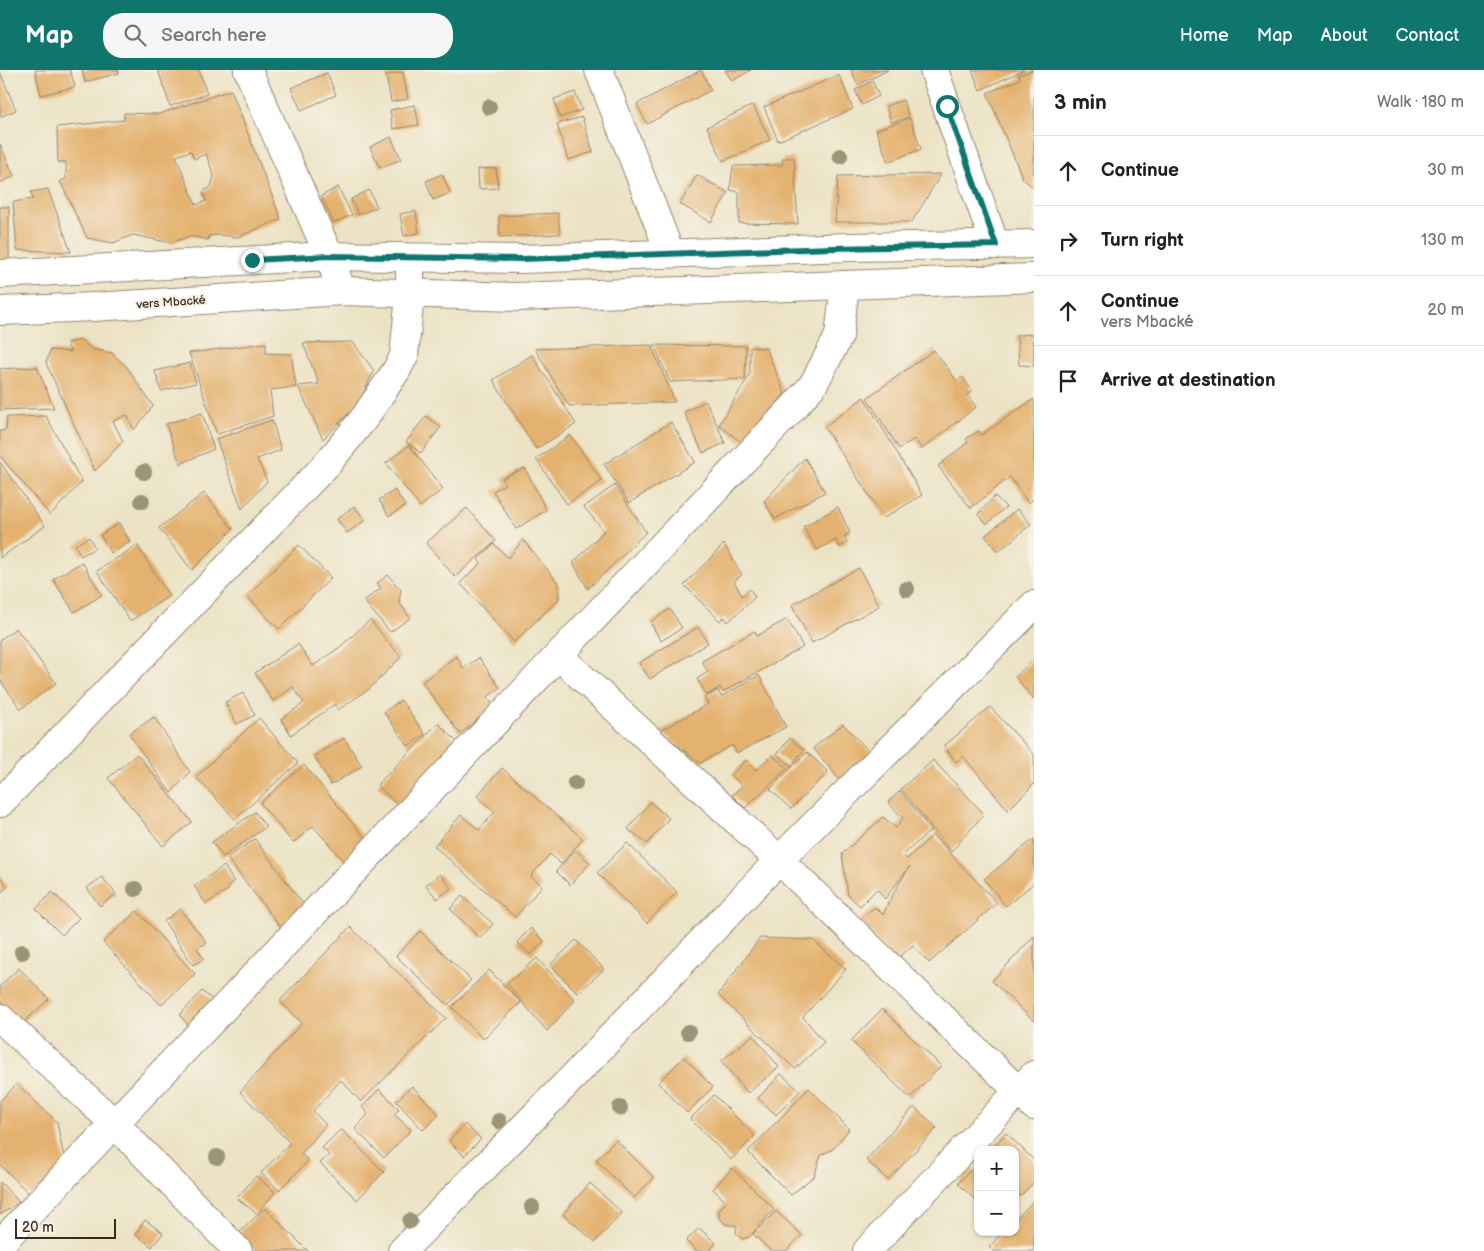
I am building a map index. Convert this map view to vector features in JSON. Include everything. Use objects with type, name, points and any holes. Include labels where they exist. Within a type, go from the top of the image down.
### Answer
[{"type":"street","points":[[248,70],[329,256],[342,292]]},
{"type":"street","points":[[599,70],[670,253]]},
{"type":"street","points":[[934,70],[996,245]]},
{"type":"street","points":[[0,274],[329,256],[522,259],[670,253],[1034,244]]},
{"type":"street","points":[[0,803],[328,463],[365,417],[404,356],[410,295],[410,258]]},
{"type":"street","name":"vers Mbacké","points":[[0,311],[342,292],[517,297],[1034,278]]},
{"type":"street","points":[[0,1244],[559,656],[813,385],[839,336],[845,285]]},
{"type":"street","points":[[402,1251],[574,1077],[779,860],[1034,605]]},
{"type":"street","points":[[559,656],[1029,1090],[867,1251]]},
{"type":"street","points":[[0,1018],[115,1124],[238,1251]]},
{"type":"building","points":[[35,70],[70,70],[75,87],[41,95]]},
{"type":"building","points":[[82,70],[118,70],[119,73],[85,82]]},
{"type":"building","points":[[158,70],[199,70],[207,94],[170,106]]},
{"type":"building","points":[[701,70],[711,90],[647,124],[637,104]]},
{"type":"building","points":[[725,70],[751,70],[732,81]]},
{"type":"building","points":[[851,70],[888,70],[858,85]]},
{"type":"building","points":[[972,70],[1024,70],[980,90]]},
{"type":"building","points":[[1034,70],[1034,188],[1023,179],[987,93],[1020,79],[1019,75]]},
{"type":"building","points":[[0,72],[16,110],[0,117]]},
{"type":"building","points":[[403,72],[408,99],[391,102],[386,75]]},
{"type":"building","points":[[327,73],[336,95],[301,110],[291,88]]},
{"type":"building","points":[[839,75],[853,109],[778,141],[764,107]]},
{"type":"building","points":[[872,81],[879,96],[862,105],[855,90]]},
{"type":"building","points":[[231,90],[281,219],[238,237],[208,236],[209,240],[190,236],[171,243],[133,235],[113,243],[87,238],[60,181],[66,179],[66,162],[58,162],[57,127],[124,120],[124,113],[159,114]],"holes":[[[191,151],[194,159],[206,154],[214,176],[211,187],[203,192],[206,201],[196,205],[176,156]]]},
{"type":"building","points":[[575,92],[582,110],[560,118],[554,99]]},
{"type":"building","points":[[903,100],[909,117],[891,122],[886,106]]},
{"type":"building","points":[[415,105],[419,125],[393,129],[390,110]]},
{"type":"building","points":[[753,105],[770,140],[723,161],[707,127]]},
{"type":"building","points":[[582,117],[593,152],[568,160],[557,124]]},
{"type":"building","points":[[910,118],[921,149],[888,162],[876,130]]},
{"type":"building","points":[[391,137],[401,159],[380,168],[370,147]]},
{"type":"building","points":[[0,144],[14,176],[0,183]]},
{"type":"building","points":[[783,158],[794,158],[798,224],[739,223],[739,192],[730,190],[733,166],[782,165]]},
{"type":"building","points":[[496,168],[498,188],[479,189],[478,169]]},
{"type":"building","points":[[442,174],[450,193],[433,200],[426,181]]},
{"type":"building","points":[[941,174],[912,222],[835,222],[838,176]]},
{"type":"building","points":[[697,175],[728,193],[711,222],[680,204]]},
{"type":"building","points":[[338,187],[352,215],[334,223],[321,196]]},
{"type":"building","points":[[48,189],[71,252],[17,250],[13,202],[33,199],[31,192]]},
{"type":"building","points":[[369,190],[377,207],[358,215],[351,199]]},
{"type":"building","points":[[0,207],[9,207],[9,260],[0,260]]},
{"type":"building","points":[[416,211],[419,233],[404,236],[400,214]]},
{"type":"building","points":[[558,213],[560,234],[500,237],[499,216]]},
{"type":"building","points":[[1034,334],[1034,366],[1019,365],[1017,335]]},
{"type":"building","points":[[82,340],[91,349],[112,353],[127,367],[153,406],[134,430],[127,415],[113,421],[123,441],[95,471],[46,363],[50,350],[71,352],[67,343]]},
{"type":"building","points":[[353,342],[374,371],[358,404],[323,439],[298,386],[319,384],[303,343]]},
{"type":"building","points":[[266,343],[266,353],[291,354],[296,387],[270,390],[273,416],[217,434],[189,353]]},
{"type":"building","points":[[651,345],[675,402],[569,406],[535,349]]},
{"type":"building","points":[[654,345],[746,346],[745,379],[670,382]]},
{"type":"building","points":[[750,347],[766,348],[785,394],[741,442],[719,425],[750,374]]},
{"type":"building","points":[[934,350],[957,381],[963,377],[972,391],[967,395],[976,407],[922,449],[914,439],[899,449],[867,398]]},
{"type":"building","points":[[532,355],[576,424],[536,449],[493,380]]},
{"type":"building","points":[[190,363],[196,383],[161,391],[155,371]]},
{"type":"building","points":[[37,367],[54,408],[0,410],[0,369]]},
{"type":"building","points":[[864,397],[922,495],[884,518],[824,427]]},
{"type":"building","points":[[1034,399],[1034,499],[1028,503],[1010,477],[971,508],[938,466],[968,442],[966,439],[979,431],[981,435]]},
{"type":"building","points":[[706,401],[725,443],[703,453],[684,412]]},
{"type":"building","points":[[202,413],[214,449],[180,464],[166,424]]},
{"type":"building","points":[[46,416],[82,482],[50,515],[0,456],[0,431],[6,430],[7,417]]},
{"type":"building","points":[[426,416],[441,427],[421,453],[406,442]]},
{"type":"building","points":[[272,420],[281,450],[257,459],[267,481],[242,509],[216,439]]},
{"type":"building","points":[[671,422],[695,462],[629,503],[604,464]]},
{"type":"building","points":[[570,435],[602,481],[567,504],[536,459]]},
{"type":"building","points":[[409,445],[443,489],[420,507],[386,463]]},
{"type":"building","points":[[805,458],[825,492],[775,519],[764,501]]},
{"type":"building","points":[[0,462],[45,526],[0,558]]},
{"type":"building","points":[[525,468],[546,510],[516,529],[493,491],[505,484],[502,478]]},
{"type":"building","points":[[615,485],[646,532],[588,589],[573,563],[604,531],[584,507]]},
{"type":"building","points":[[395,490],[405,506],[389,516],[379,500]]},
{"type":"building","points":[[204,493],[233,529],[192,570],[159,528]]},
{"type":"building","points":[[995,496],[1006,507],[987,524],[978,514]]},
{"type":"building","points":[[354,506],[365,520],[347,533],[337,519]]},
{"type":"building","points":[[838,507],[850,533],[844,536],[847,543],[839,547],[836,540],[817,550],[803,527]]},
{"type":"building","points":[[467,508],[496,541],[455,577],[426,543]]},
{"type":"building","points":[[1017,509],[1031,524],[998,552],[985,536]]},
{"type":"building","points":[[119,523],[130,542],[111,553],[100,535]]},
{"type":"building","points":[[89,537],[95,548],[81,556],[75,545]]},
{"type":"building","points":[[523,540],[559,584],[559,599],[514,642],[460,583],[481,563],[478,559],[494,544],[508,558]]},
{"type":"building","points":[[724,544],[742,575],[734,581],[742,596],[750,589],[755,597],[728,622],[724,617],[720,621],[684,585]]},
{"type":"building","points":[[137,545],[169,596],[130,621],[97,571]]},
{"type":"building","points":[[299,545],[331,578],[279,629],[247,596]]},
{"type":"building","points":[[82,562],[102,595],[74,612],[53,579]]},
{"type":"building","points":[[859,568],[879,606],[812,643],[792,605]]},
{"type":"building","points":[[388,575],[401,590],[399,602],[410,618],[390,632],[364,601],[381,588],[377,583]]},
{"type":"building","points":[[670,609],[682,628],[661,641],[650,622]]},
{"type":"building","points":[[787,619],[803,647],[723,692],[720,687],[707,695],[697,679],[708,672],[702,661],[755,631],[757,636]]},
{"type":"building","points":[[370,620],[401,657],[369,689],[338,710],[335,704],[291,735],[281,719],[304,703],[293,687],[273,701],[255,673],[298,644],[313,666],[340,647]]},
{"type":"building","points":[[698,627],[708,643],[650,679],[639,663]]},
{"type":"building","points":[[16,628],[56,683],[21,709],[0,680],[0,640]]},
{"type":"building","points":[[456,656],[463,668],[479,658],[500,688],[487,697],[494,706],[460,734],[422,682]]},
{"type":"building","points":[[1032,661],[1034,663],[1034,699],[1015,677]]},
{"type":"building","points":[[759,675],[786,727],[737,753],[732,745],[700,763],[660,731],[708,704],[704,698],[718,690],[721,697]]},
{"type":"building","points":[[243,693],[255,715],[237,724],[225,702]]},
{"type":"building","points":[[401,700],[425,734],[408,746],[384,712]]},
{"type":"building","points":[[990,707],[1034,754],[1034,784],[1008,810],[963,756],[956,762],[944,746]]},
{"type":"building","points":[[154,717],[190,772],[171,793],[129,734]]},
{"type":"building","points":[[259,718],[298,763],[235,819],[196,777]]},
{"type":"building","points":[[438,723],[464,749],[403,811],[377,785]]},
{"type":"building","points":[[843,724],[872,754],[844,785],[813,748]]},
{"type":"building","points":[[344,738],[362,766],[331,785],[314,756]]},
{"type":"building","points":[[790,738],[804,750],[791,766],[777,754]]},
{"type":"building","points":[[807,752],[828,772],[791,809],[770,789]]},
{"type":"building","points":[[137,754],[192,822],[163,846],[108,778]]},
{"type":"building","points":[[772,755],[788,768],[745,808],[732,795],[742,786],[731,775],[746,760],[756,770]]},
{"type":"building","points":[[933,760],[984,814],[951,852],[901,789]]},
{"type":"building","points":[[304,765],[371,845],[347,865],[313,826],[293,843],[260,803]]},
{"type":"building","points":[[502,768],[583,839],[561,864],[550,854],[531,876],[542,886],[515,917],[434,846],[461,815],[479,830],[495,812],[477,796]]},
{"type":"building","points":[[900,791],[931,830],[903,855],[907,859],[933,835],[997,903],[929,963],[913,945],[894,962],[860,919],[875,907],[883,915],[910,866],[885,899],[877,889],[860,906],[848,895],[842,854],[883,817],[896,828],[903,818],[888,802]]},
{"type":"building","points":[[650,802],[669,818],[647,844],[628,829]]},
{"type":"building","points":[[255,812],[266,827],[223,857],[212,842]]},
{"type":"building","points":[[255,839],[306,908],[285,933],[227,858]]},
{"type":"building","points":[[1034,839],[1034,883],[1006,906],[984,879]]},
{"type":"building","points":[[627,843],[677,892],[647,923],[597,873]]},
{"type":"building","points":[[576,850],[590,863],[570,885],[556,871]]},
{"type":"building","points":[[224,866],[234,882],[228,886],[229,889],[206,904],[194,886]]},
{"type":"building","points":[[440,874],[451,888],[437,899],[426,885]]},
{"type":"building","points":[[0,876],[8,887],[0,893]]},
{"type":"building","points":[[102,877],[116,894],[100,906],[87,888]]},
{"type":"building","points":[[52,892],[79,918],[62,935],[36,909]]},
{"type":"building","points":[[462,896],[493,924],[480,938],[450,909]]},
{"type":"building","points":[[180,909],[207,943],[197,948],[204,959],[193,965],[164,921]]},
{"type":"building","points":[[137,911],[195,974],[161,1005],[103,942]]},
{"type":"building","points":[[350,927],[446,1018],[361,1102],[341,1080],[313,1111],[326,1125],[301,1154],[308,1161],[279,1190],[261,1173],[290,1143],[240,1092],[302,1023],[280,1001]]},
{"type":"building","points":[[531,928],[544,941],[531,955],[517,942]]},
{"type":"building","points":[[420,931],[471,980],[448,1005],[396,956]]},
{"type":"building","points":[[1034,936],[1034,1021],[992,981]]},
{"type":"building","points":[[760,938],[813,940],[846,969],[803,1017],[824,1042],[795,1069],[718,995]]},
{"type":"building","points":[[576,940],[604,969],[578,993],[550,965]]},
{"type":"building","points":[[537,958],[575,1000],[547,1031],[507,984]]},
{"type":"building","points":[[19,968],[49,999],[22,1024],[0,1000],[0,986]]},
{"type":"building","points":[[489,970],[521,1002],[483,1039],[452,1007]]},
{"type":"building","points":[[202,991],[217,1004],[192,1030],[180,1015]]},
{"type":"building","points":[[882,1009],[941,1066],[910,1098],[851,1041]]},
{"type":"building","points":[[753,1035],[779,1067],[748,1093],[721,1061]]},
{"type":"building","points":[[684,1057],[713,1087],[687,1113],[658,1083]]},
{"type":"building","points":[[781,1074],[800,1091],[776,1115],[758,1098]]},
{"type":"building","points":[[17,1084],[57,1122],[66,1169],[37,1201],[0,1165],[0,1101]]},
{"type":"building","points":[[412,1086],[439,1115],[423,1130],[396,1101]]},
{"type":"building","points":[[809,1088],[849,1129],[833,1149],[821,1155],[814,1176],[791,1195],[748,1152]]},
{"type":"building","points":[[379,1089],[399,1109],[394,1114],[411,1130],[384,1158],[355,1129],[368,1114],[362,1107]]},
{"type":"building","points":[[714,1095],[755,1136],[731,1160],[690,1119]]},
{"type":"building","points":[[914,1107],[937,1128],[888,1180],[866,1160]]},
{"type":"building","points":[[465,1124],[481,1139],[464,1156],[449,1141]]},
{"type":"building","points":[[341,1129],[384,1172],[357,1200],[320,1163],[329,1155],[322,1148]]},
{"type":"building","points":[[1006,1133],[1034,1160],[1034,1182],[1020,1196],[1019,1146],[994,1146]]},
{"type":"building","points":[[616,1140],[654,1178],[634,1198],[596,1160]]},
{"type":"building","points":[[732,1168],[774,1209],[749,1237],[742,1239],[736,1233],[737,1226],[725,1224],[719,1217],[719,1210],[726,1202],[713,1189]]},
{"type":"building","points":[[972,1169],[974,1171],[974,1199],[958,1183]]},
{"type":"building","points":[[256,1176],[275,1192],[257,1214],[237,1198]]},
{"type":"building","points":[[0,1182],[19,1202],[0,1215]]},
{"type":"building","points":[[590,1183],[622,1213],[595,1242],[563,1214]]},
{"type":"building","points":[[1034,1200],[1034,1251],[993,1251],[989,1247],[999,1236],[1019,1236],[1019,1216]]},
{"type":"building","points":[[265,1208],[308,1251],[258,1251],[240,1232]]},
{"type":"building","points":[[776,1211],[802,1235],[786,1251],[771,1251],[753,1234]]},
{"type":"building","points":[[145,1220],[163,1233],[152,1247],[135,1234]]},
{"type":"building","points":[[699,1228],[716,1243],[709,1251],[697,1251],[686,1241]]},
{"type":"route","points":[[252,260],[329,256],[522,259],[832,248],[996,245],[947,106]]}]
